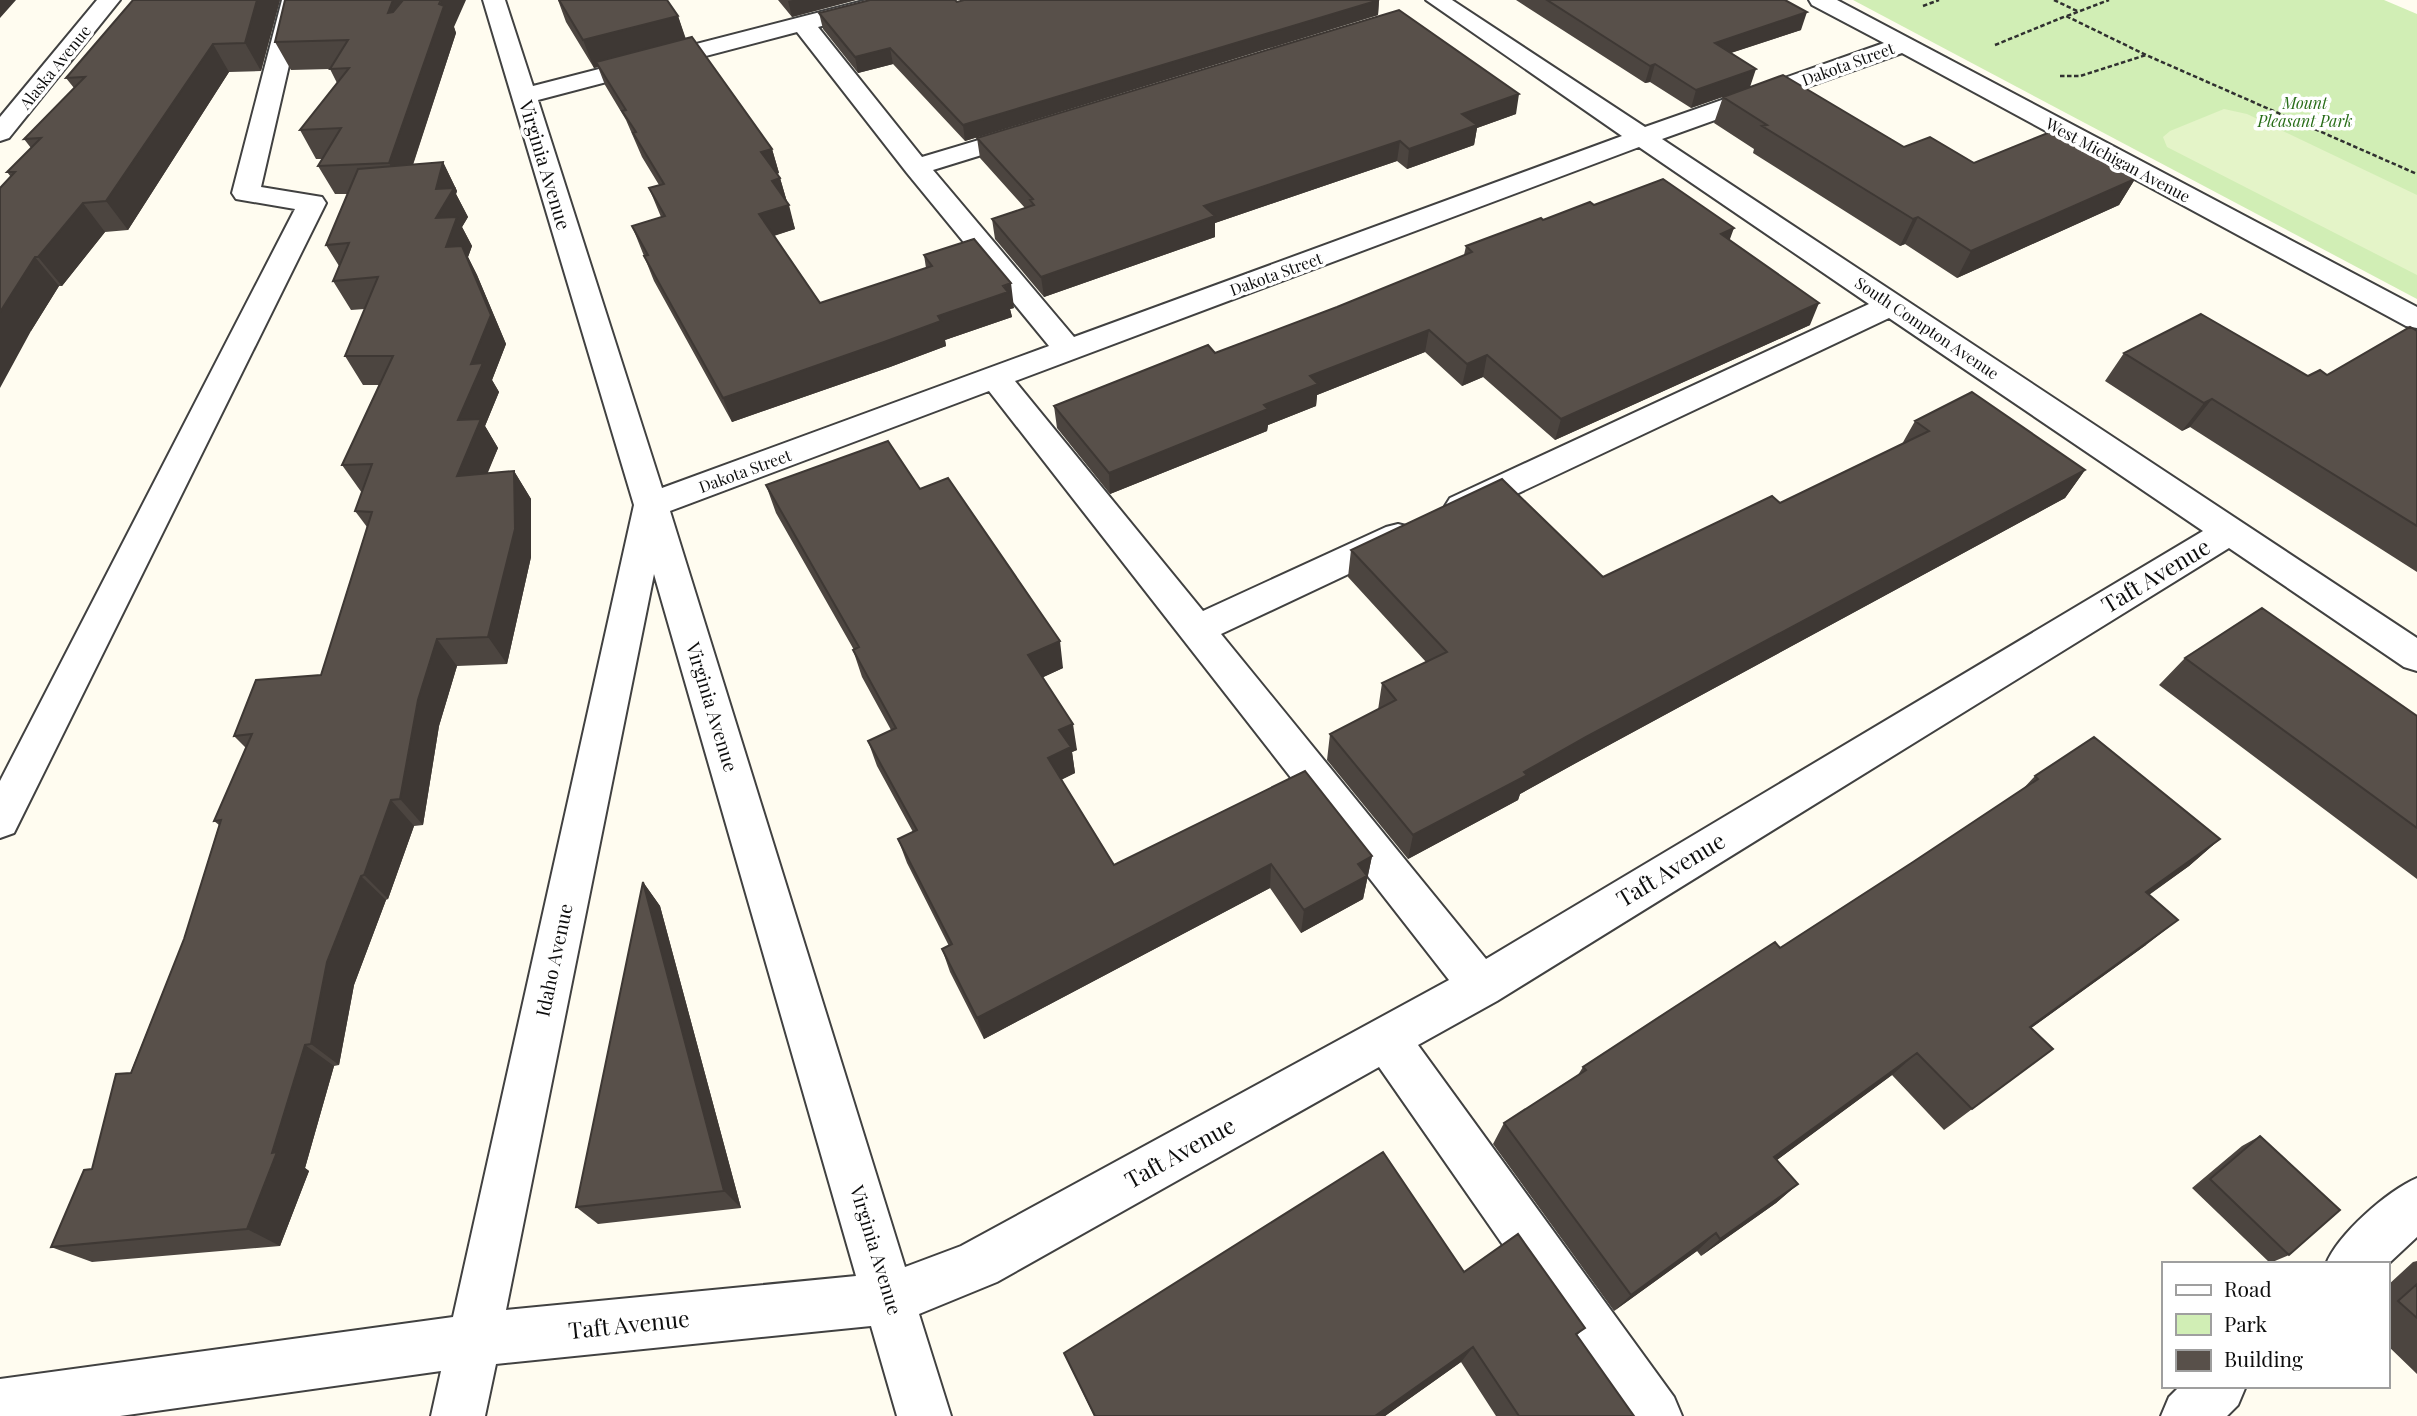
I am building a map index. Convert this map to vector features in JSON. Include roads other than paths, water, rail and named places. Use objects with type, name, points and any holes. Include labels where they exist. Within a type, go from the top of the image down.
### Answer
[{"type":"street","points":[[0,821],[312,204],[246,193],[293,0]]},
{"type":"street","name":"Virginia Avenue","points":[[494,0],[651,505],[924,1416]]},
{"type":"street","points":[[523,96],[894,0]]},
{"type":"street","name":"West Michigan Avenue","points":[[1820,0],[2417,319]]},
{"type":"street","name":"Alaska Avenue","points":[[0,133],[116,3]]},
{"type":"street","name":"South Compton Avenue","points":[[1433,6],[1640,138],[2231,530],[2417,657]]},
{"type":"street","points":[[803,24],[916,167],[1070,351]]},
{"type":"street","name":"Dakota Street","points":[[651,505],[1640,138],[1902,45]]},
{"type":"street","points":[[916,167],[1048,127]]},
{"type":"street","points":[[1196,630],[1892,305]]},
{"type":"street","points":[[996,379],[1481,986]]},
{"type":"street","name":"Idaho Avenue","points":[[458,1416],[651,505]]},
{"type":"street","name":"Taft Avenue","points":[[0,1406],[473,1340],[890,1298],[936,1283],[979,1265],[1481,986],[2231,530]]},
{"type":"street","points":[[1386,1038],[1655,1416]]},
{"type":"street","points":[[2353,1262],[2417,1203]]},
{"type":"street","points":[[2188,1416],[2218,1388]]},
{"type":"park label","name":"Mount Pleasant Park","points":[[2305,112]]}]
